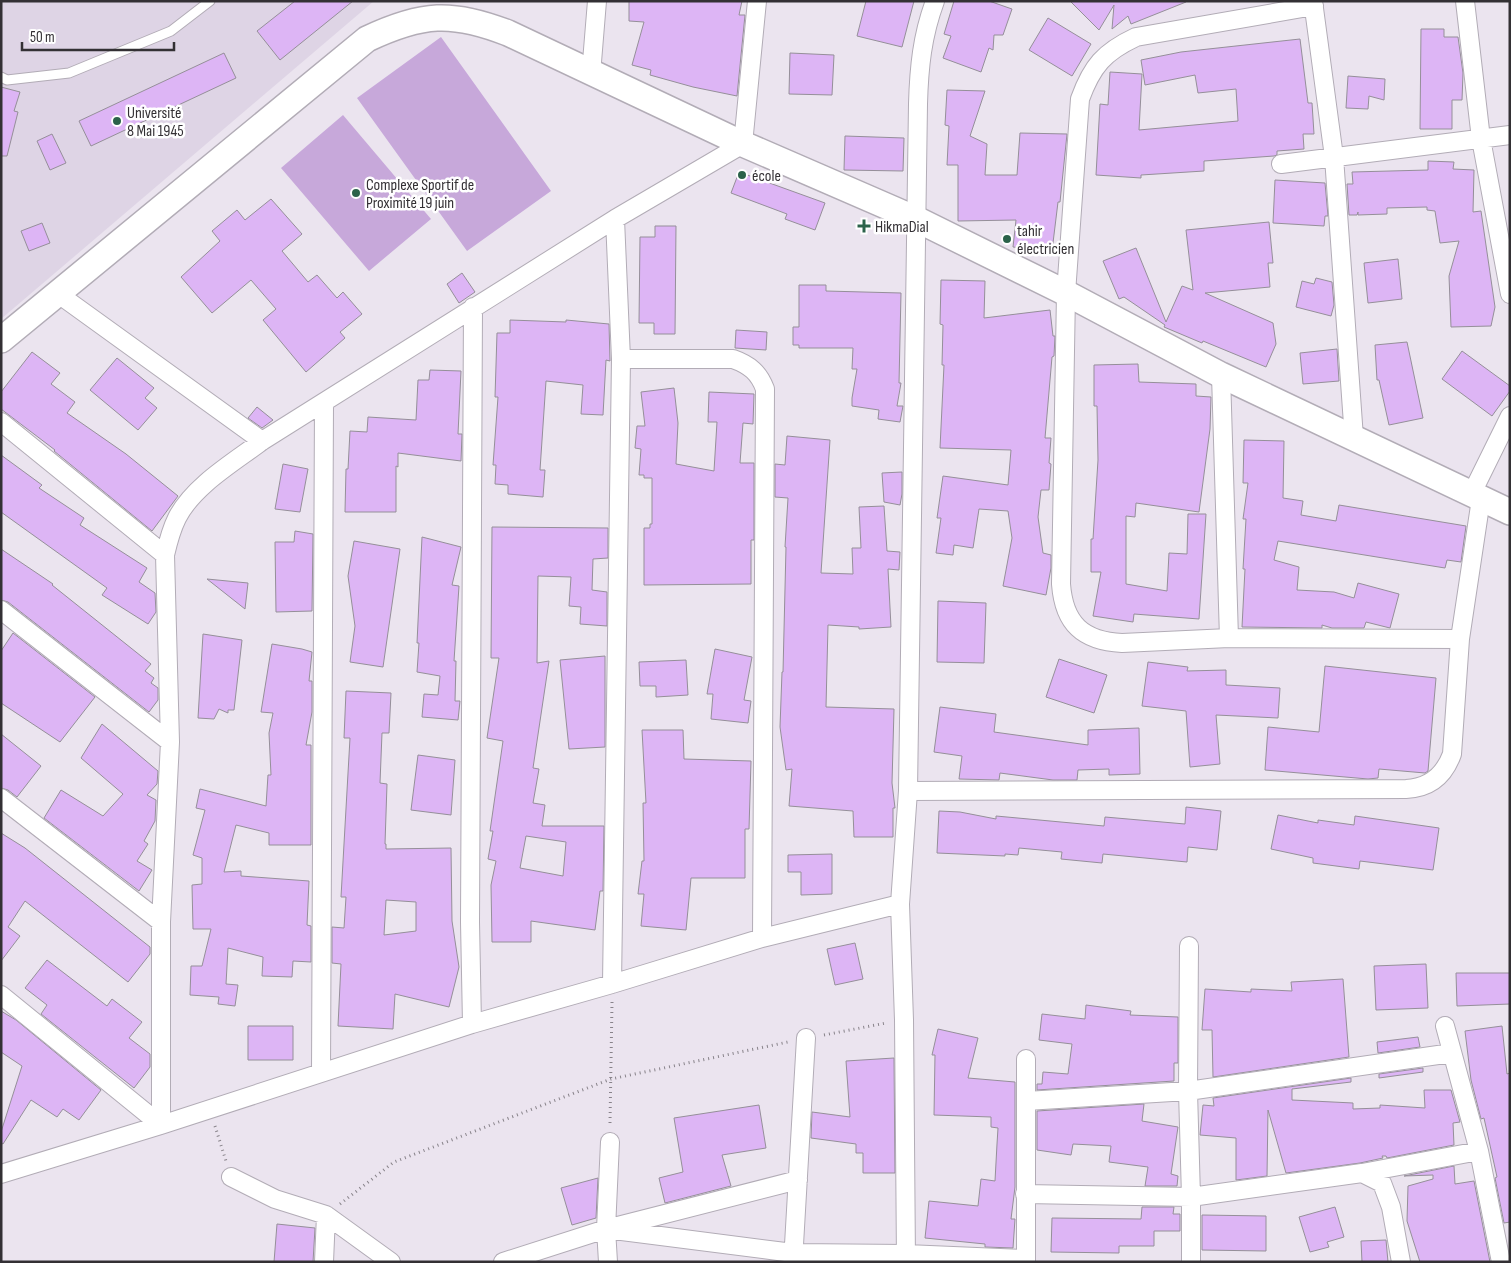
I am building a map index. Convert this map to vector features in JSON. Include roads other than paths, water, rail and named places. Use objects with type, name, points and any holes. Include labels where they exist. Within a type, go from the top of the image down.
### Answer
[{"type":"street","points":[[591,74],[596,1]]},
{"type":"street","points":[[743,144],[757,1]]},
{"type":"street","points":[[906,1258],[904,1020],[900,904],[908,791],[920,62],[928,20],[935,1]]},
{"type":"street","points":[[1466,1],[1481,139],[1510,294]]},
{"type":"street","points":[[1354,438],[1334,157],[1313,4],[1136,37],[1116,46],[1100,61],[1087,79],[1080,99],[1066,293],[1061,584],[1062,600],[1068,615],[1078,628],[1091,637],[1106,642],[1122,643],[1229,638],[1460,639]]},
{"type":"street","points":[[1,340],[368,39],[394,26],[422,19],[452,18],[481,22],[508,33],[591,74],[743,144],[916,219],[1066,293],[1221,374],[1510,512]]},
{"type":"street","points":[[1281,164],[1510,135]]},
{"type":"street","points":[[161,1125],[161,922],[170,742],[165,555],[170,533],[178,517],[190,498],[207,482],[262,441],[615,219],[743,144]]},
{"type":"street","points":[[612,984],[621,359],[615,219]]},
{"type":"street","points":[[57,293],[262,441]]},
{"type":"street","points":[[472,1024],[470,922],[473,307]]},
{"type":"street","points":[[621,359],[733,359],[754,369],[765,389],[762,938]]},
{"type":"street","points":[[1221,374],[1229,638]]},
{"type":"street","points":[[321,1072],[324,403]]},
{"type":"street","points":[[908,791],[1416,788],[1435,780],[1448,764],[1452,754],[1460,639],[1476,497],[1510,416]]},
{"type":"street","points":[[1,422],[165,555]]},
{"type":"street","points":[[1,610],[170,742]]},
{"type":"street","points":[[1,798],[161,922]]},
{"type":"street","points":[[2,1173],[161,1125],[472,1024],[762,938],[900,904]]},
{"type":"street","points":[[1189,946],[1188,1091],[1191,1262]]},
{"type":"street","points":[[1,995],[161,1125]]},
{"type":"street","points":[[1445,1026],[1479,1151],[1501,1262]]},
{"type":"street","points":[[793,1257],[806,1038]]},
{"type":"street","points":[[1026,1101],[1188,1091],[1452,1053]]},
{"type":"street","points":[[606,1229],[793,1257],[1026,1260],[1026,1058]]},
{"type":"street","points":[[608,1262],[606,1229],[610,1142]]},
{"type":"street","points":[[1026,1194],[1191,1198],[1362,1173],[1479,1151]]},
{"type":"street","points":[[1362,1173],[1382,1183],[1391,1207],[1401,1262]]},
{"type":"street","points":[[231,1177],[275,1199],[326,1215],[391,1262]]},
{"type":"street","points":[[504,1262],[606,1229],[798,1180]]},
{"type":"street","points":[[324,1262],[326,1215]]},
{"type":"lane","points":[[1,77],[7,80],[69,73],[171,31],[210,1]]},
{"type":"place","name":"Université 8 Mai 1945","points":[[117,121]]},
{"type":"place","name":"école","points":[[742,175]]},
{"type":"place","name":"Complexe Sportif de Proximité 19 juin","points":[[356,193]]},
{"type":"place","name":"HikmaDial","points":[[864,226]]},
{"type":"place","name":"tahir électricien","points":[[1007,239]]}]
